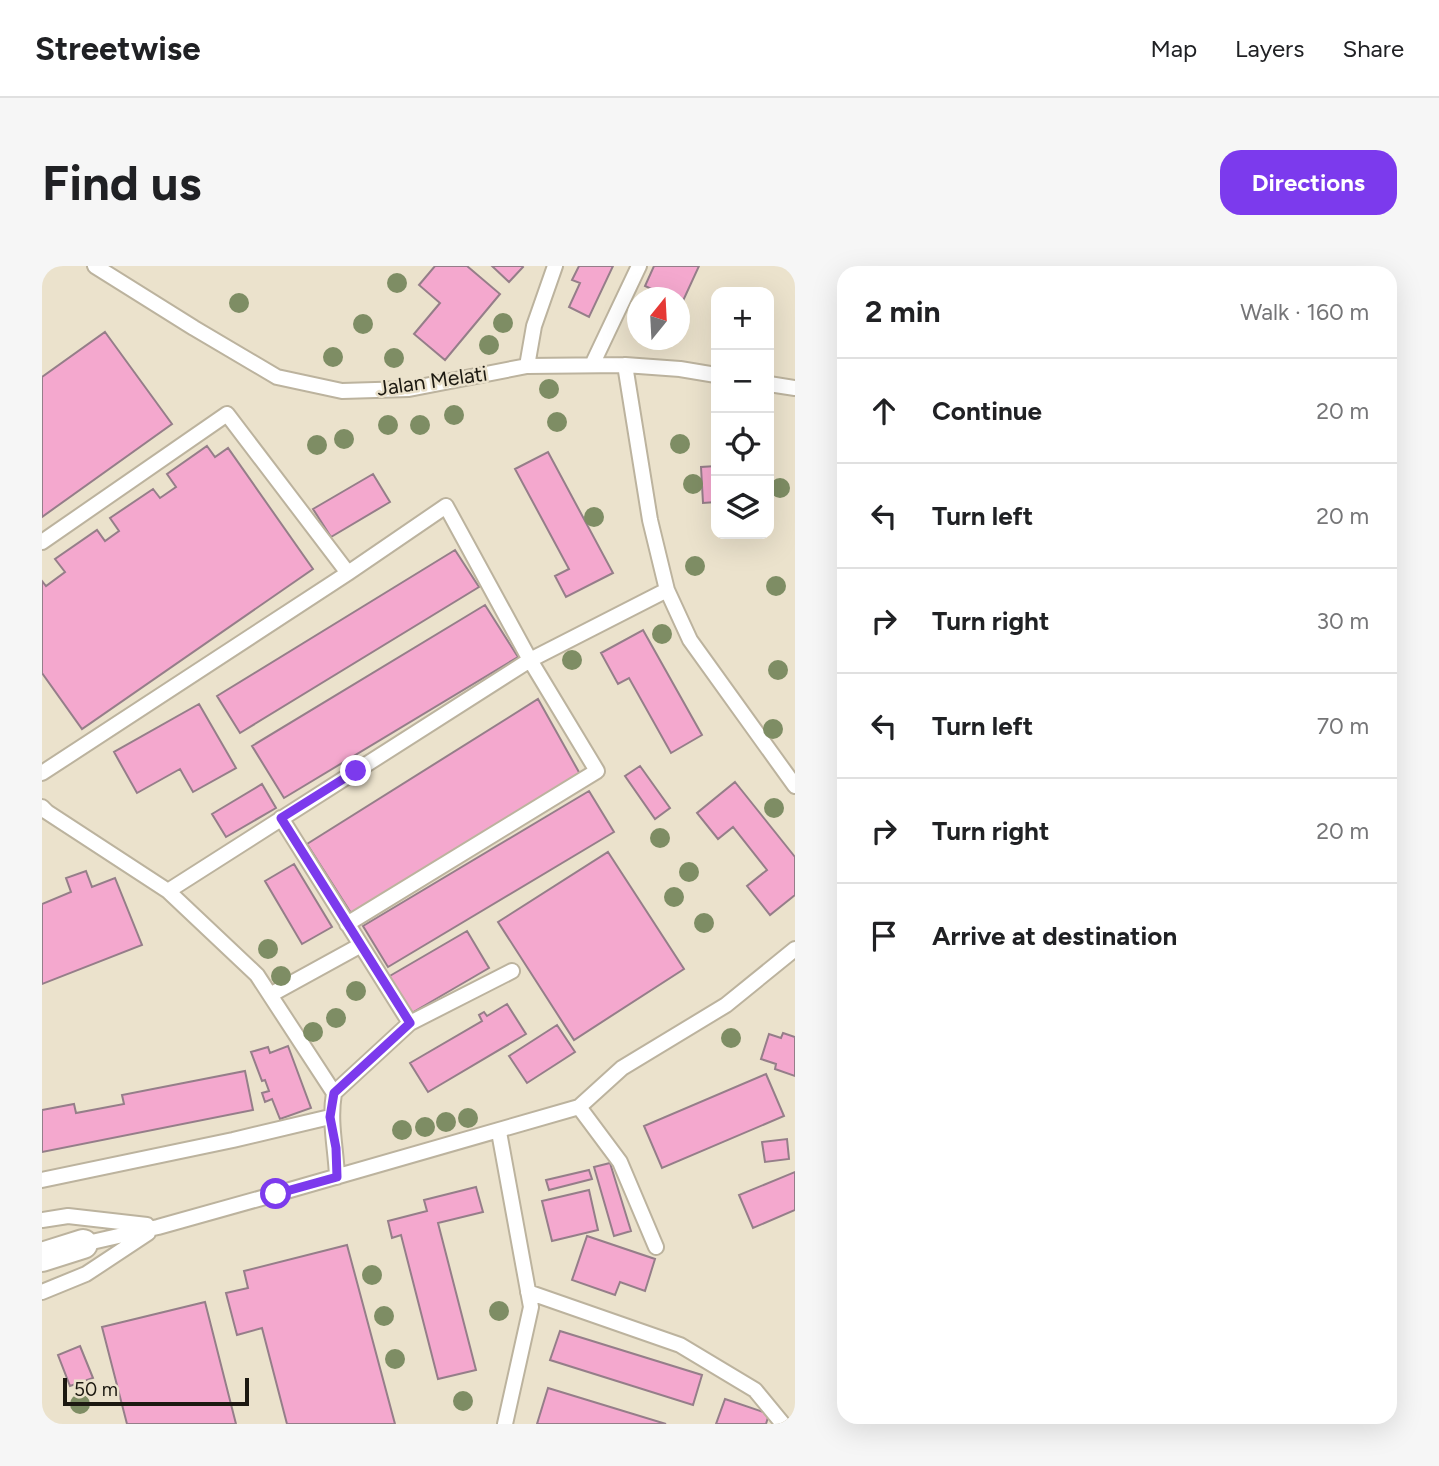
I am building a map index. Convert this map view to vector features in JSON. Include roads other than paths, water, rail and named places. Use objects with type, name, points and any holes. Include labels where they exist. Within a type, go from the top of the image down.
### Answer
[{"type":"street","points":[[42,1257],[83,1244]]},
{"type":"lane","name":"Jalan Melati","points":[[96,266],[277,377],[342,391],[409,389],[527,366],[625,365],[711,374]]},
{"type":"lane","points":[[527,366],[534,326],[555,266]]},
{"type":"lane","points":[[592,365],[639,266]]},
{"type":"lane","points":[[625,365],[650,520],[667,590],[690,640],[795,786]]},
{"type":"lane","points":[[774,385],[795,388]]},
{"type":"lane","points":[[42,542],[227,414],[348,573]]},
{"type":"lane","points":[[42,773],[446,506],[530,660],[597,771],[347,924]]},
{"type":"lane","points":[[168,891],[530,660],[667,590]]},
{"type":"lane","points":[[44,811],[168,891],[257,975],[334,1093]]},
{"type":"lane","points":[[281,818],[410,1023]]},
{"type":"lane","points":[[271,995],[361,945]]},
{"type":"lane","points":[[83,1244],[158,1227],[499,1132],[579,1107],[622,1068],[726,1005],[795,949]]},
{"type":"lane","points":[[337,1177],[336,1148],[330,1117],[334,1093],[410,1023],[512,971]]},
{"type":"lane","points":[[579,1107],[621,1162],[656,1247]]},
{"type":"lane","points":[[42,1180],[330,1117]]},
{"type":"lane","points":[[499,1132],[531,1307],[505,1424]]},
{"type":"lane","points":[[42,1220],[68,1216],[158,1227]]},
{"type":"lane","points":[[42,1292],[86,1274],[158,1227]]},
{"type":"lane","points":[[528,1292],[680,1345],[755,1390],[783,1424]]}]
